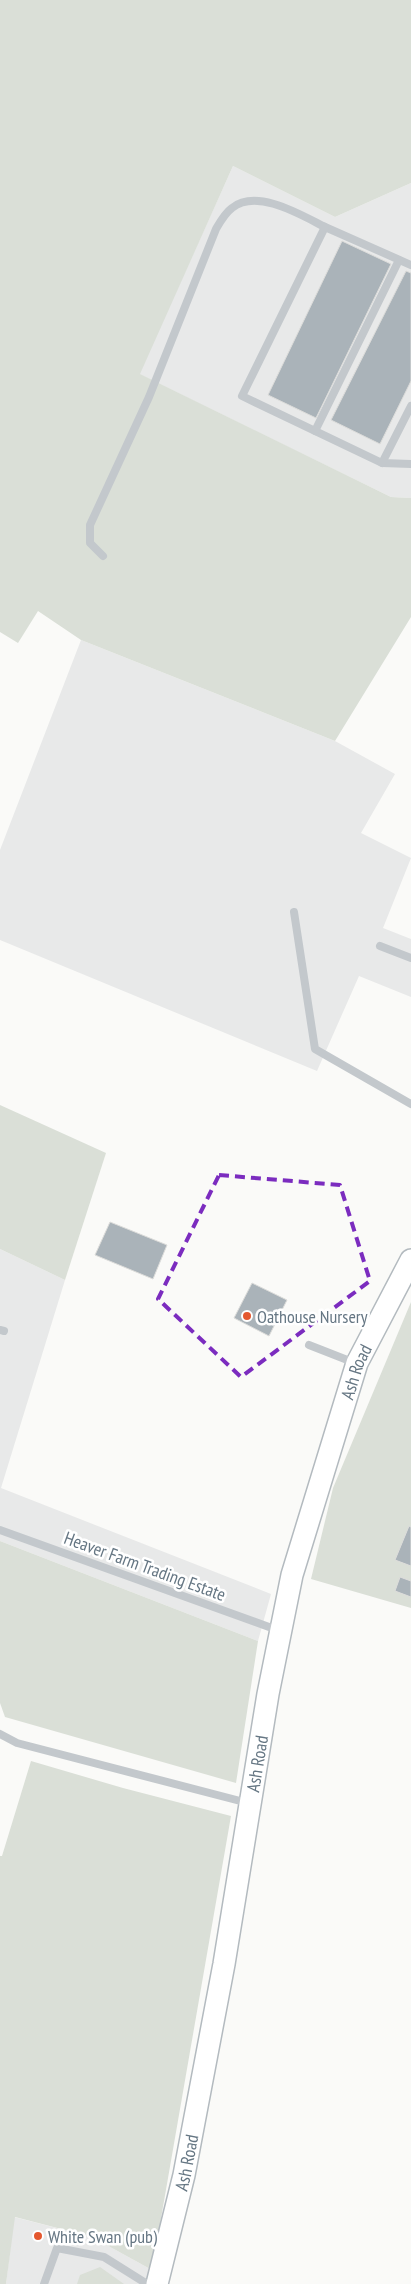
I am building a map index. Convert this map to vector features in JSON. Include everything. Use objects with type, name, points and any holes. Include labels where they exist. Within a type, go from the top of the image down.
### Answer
[{"type":"street","name":"Ash Road","points":[[158,2284],[184,2175],[224,1964],[280,1631],[292,1575],[357,1363],[411,1260]]},
{"type":"lane","points":[[103,556],[90,543],[90,525],[149,397],[216,229],[231,208],[240,203],[259,201],[282,206],[325,228],[411,265]]},
{"type":"lane","points":[[325,228],[242,396],[382,463],[411,464]]},
{"type":"lane","points":[[315,431],[399,260]]},
{"type":"lane","points":[[382,463],[411,406]]},
{"type":"lane","points":[[294,912],[315,1049],[411,1104]]},
{"type":"lane","points":[[380,946],[411,958]]},
{"type":"lane","points":[[309,1345],[357,1363]]},
{"type":"lane","name":"Heaver Farm Trading Estate","points":[[0,1530],[280,1631]]},
{"type":"lane","points":[[0,1734],[17,1743],[250,1803]]},
{"type":"lane","points":[[44,2284],[58,2248],[104,2257],[147,2284]]},
{"type":"highlighted area","points":[[219,1175],[340,1185],[370,1281],[241,1377],[158,1299]]},
{"type":"shaded area","points":[[0,0],[411,0],[411,183],[335,217],[233,166],[140,374],[391,497],[411,498],[411,617],[335,741],[81,640],[38,611],[18,643],[0,632]]},
{"type":"shaded area","points":[[233,166],[335,217],[411,183],[411,498],[391,497],[139,374]]},
{"type":"shaded area","points":[[81,640],[335,741],[395,774],[361,833],[411,858],[383,928],[411,939],[411,997],[359,976],[317,1071],[0,940],[0,850]]},
{"type":"shaded area","points":[[0,1105],[106,1153],[65,1280],[0,1249]]},
{"type":"shaded area","points":[[0,1249],[65,1280],[1,1488],[271,1594],[258,1641],[0,1541]]},
{"type":"shaded area","points":[[411,1302],[411,1527],[409,1526],[395,1560],[411,1566],[411,1581],[400,1577],[395,1591],[411,1597],[411,1608],[311,1579],[333,1488]]},
{"type":"shaded area","points":[[0,1541],[258,1641],[236,1783],[5,1717],[0,1703]]},
{"type":"shaded area","points":[[31,1761],[123,1788],[231,1816],[152,2270],[92,2237],[15,2217],[6,2284],[0,2284],[0,1856],[2,1856]]},
{"type":"shaded area","points":[[14,2217],[92,2237],[152,2270],[147,2284],[6,2284]]},
{"type":"shaded area","points":[[100,2267],[124,2284],[77,2284],[80,2275]]},
{"type":"building","points":[[342,241],[391,264],[316,418],[268,395]]},
{"type":"building","points":[[406,271],[411,273],[411,381],[380,444],[331,420]]},
{"type":"building","points":[[110,1222],[167,1245],[153,1279],[95,1255]]},
{"type":"building","points":[[252,1283],[287,1300],[269,1336],[234,1318]]},
{"type":"building","points":[[409,1526],[411,1527],[411,1566],[395,1560]]},
{"type":"building","points":[[400,1577],[411,1581],[411,1597],[395,1591]]},
{"type":"place","name":"Oathouse Nursery","points":[[247,1316]]},
{"type":"place","name":"White Swan (pub)","points":[[38,2236]]}]
